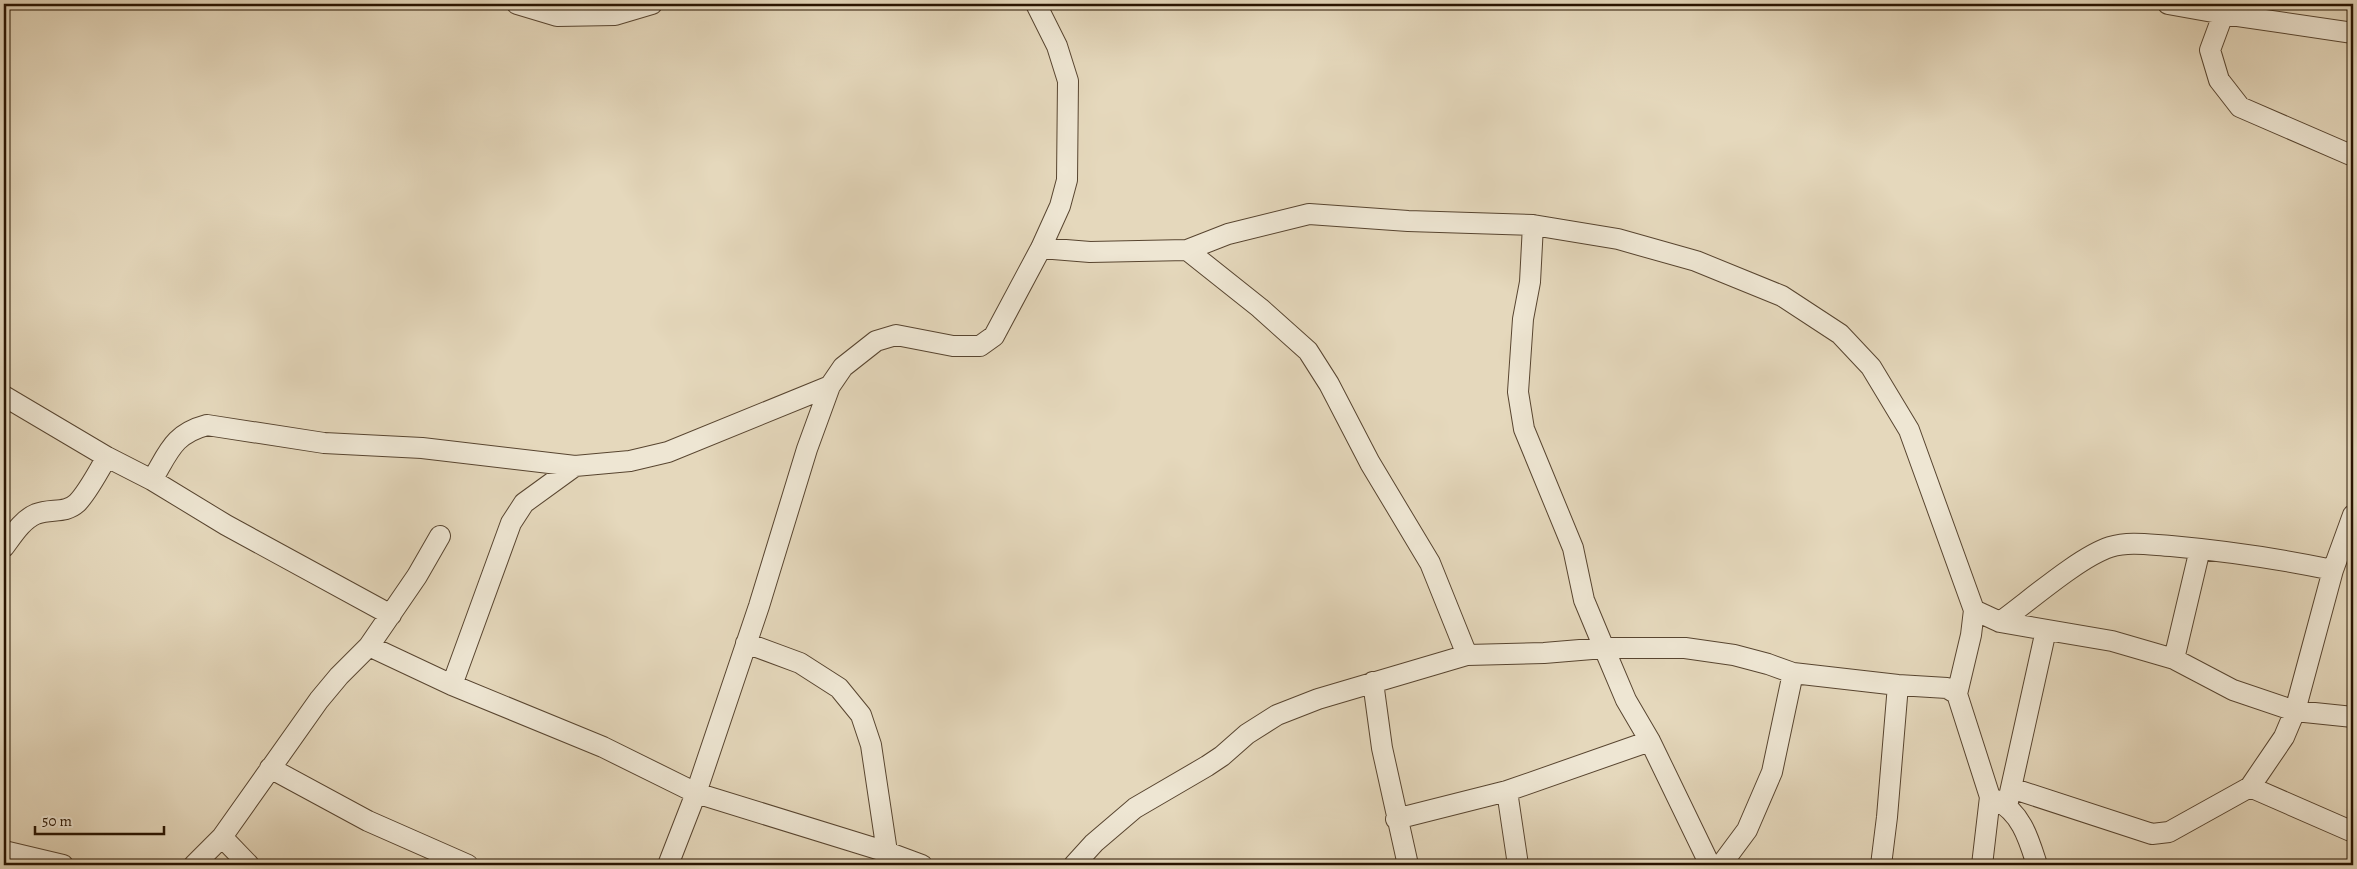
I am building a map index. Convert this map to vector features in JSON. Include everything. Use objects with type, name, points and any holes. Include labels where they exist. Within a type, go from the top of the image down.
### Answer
[{"type":"street","points":[[517,4],[557,16],[615,15],[652,4]]},
{"type":"street","points":[[668,865],[696,793],[746,643],[807,449],[830,386],[843,368],[876,341],[896,335],[953,346],[980,346],[994,336],[1041,248],[1060,206],[1067,180],[1068,81],[1057,46],[1036,4]]},
{"type":"street","points":[[2168,4],[2226,9],[2353,33]]},
{"type":"street","points":[[2226,9],[2210,50],[2219,80],[2240,108],[2353,156]]},
{"type":"street","points":[[1041,248],[1090,252],[1186,250],[1228,234],[1309,214],[1408,221],[1533,225],[1618,239],[1696,261],[1782,296],[1840,334],[1871,367],[1909,430],[1974,610],[1971,635],[1957,694]]},
{"type":"street","points":[[1533,225],[1530,282],[1524,319],[1518,392],[1524,429],[1573,548],[1584,600],[1626,700],[1650,741],[1710,865]]},
{"type":"street","points":[[1186,250],[1260,308],[1308,351],[1328,384],[1370,463],[1430,564],[1468,655]]},
{"type":"street","points":[[152,480],[175,441],[190,429],[207,424],[324,443],[422,448],[575,466],[630,461],[668,452],[830,386]]},
{"type":"street","points":[[4,396],[152,480],[226,525],[391,615]]},
{"type":"street","points":[[4,547],[23,522],[36,514],[50,510],[65,511],[78,502],[107,456]]},
{"type":"street","points":[[452,685],[511,523],[524,503],[575,466]]},
{"type":"street","points":[[2003,797],[2152,834],[2169,832],[2250,787],[2284,737],[2295,711],[2333,570],[2353,515]]},
{"type":"street","points":[[194,865],[222,837],[319,700],[339,676],[369,646],[391,615],[440,536]]},
{"type":"street","points":[[2000,622],[2070,570],[2096,553],[2111,547],[2134,544],[2200,549],[2277,558],[2333,570]]},
{"type":"street","points":[[2174,659],[2200,549]]},
{"type":"street","points":[[1974,610],[2000,622],[2112,641],[2174,659],[2234,690],[2295,711],[2353,717]]},
{"type":"street","points":[[1982,865],[2003,797],[2046,630]]},
{"type":"street","points":[[746,643],[800,663],[839,688],[861,715],[871,745],[887,852]]},
{"type":"street","points":[[369,646],[452,685],[603,748],[696,793],[887,852],[922,865]]},
{"type":"street","points":[[1074,865],[1135,808],[1207,766],[1222,756],[1247,734],[1277,715],[1318,699],[1468,655],[1544,653],[1604,648],[1685,648],[1734,655],[1793,673],[1898,685],[1947,688],[1957,694],[2003,797],[2027,836],[2037,865]]},
{"type":"street","points":[[1721,865],[1748,830],[1772,772],[1793,673]]},
{"type":"street","points":[[1373,682],[1382,748],[1396,819],[1406,849],[1408,865]]},
{"type":"street","points":[[1881,865],[1898,685]]},
{"type":"street","points":[[1396,819],[1507,791],[1650,741]]},
{"type":"street","points":[[270,768],[368,821],[468,865]]},
{"type":"street","points":[[2250,787],[2353,832]]},
{"type":"street","points":[[1507,791],[1518,865]]},
{"type":"street","points":[[222,837],[249,865]]},
{"type":"street","points":[[4,851],[63,865]]}]
